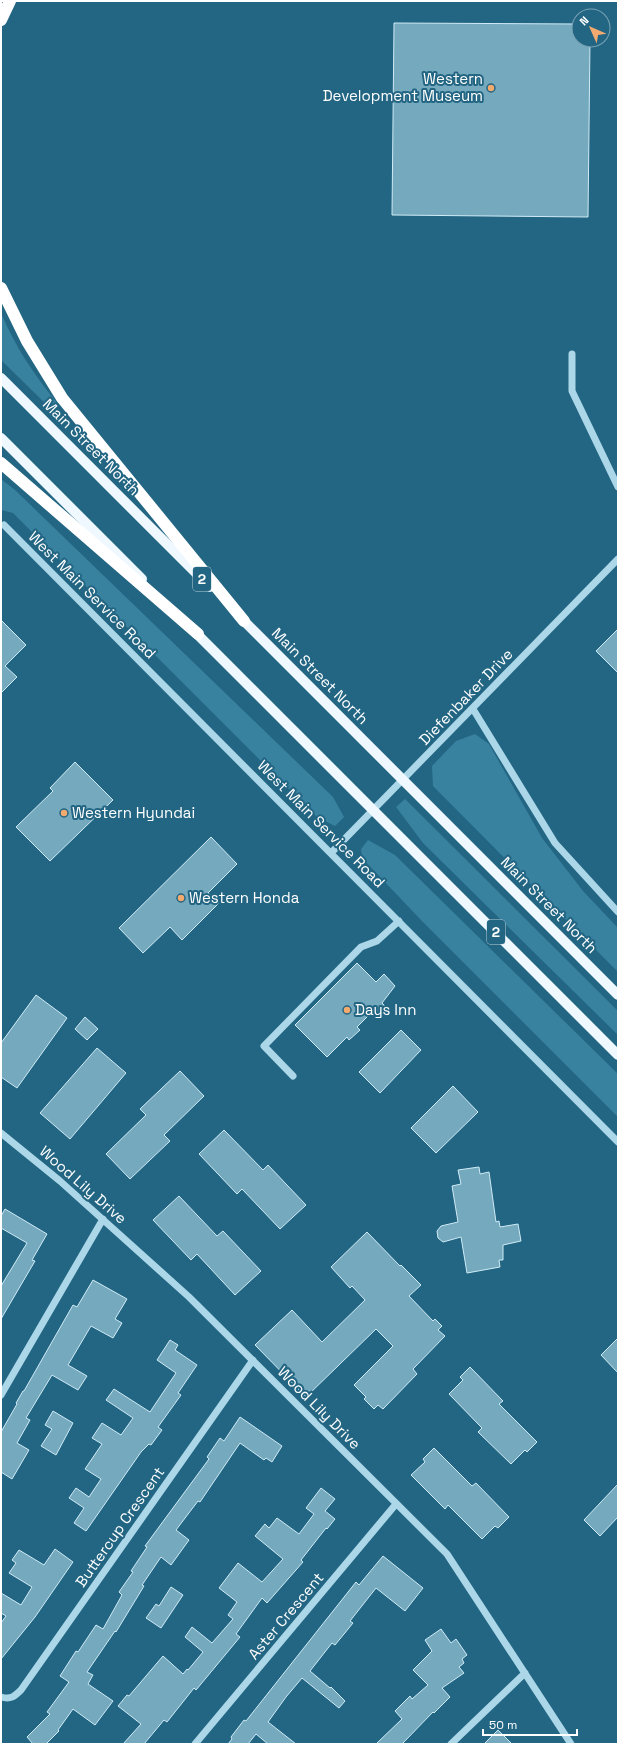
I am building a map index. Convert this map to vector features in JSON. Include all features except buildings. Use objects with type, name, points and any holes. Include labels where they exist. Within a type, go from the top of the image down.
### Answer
[{"type":"highway","points":[[1,20],[10,1]]},
{"type":"highway","points":[[1,288],[27,340],[62,398],[244,620]]},
{"type":"highway","points":[[1,463],[198,634]]},
{"type":"main road","name":"Main Street North","points":[[1,378],[618,995]]},
{"type":"main road","name":"2","points":[[1,438],[618,1055]]},
{"type":"street","points":[[572,354],[572,391],[618,487]]},
{"type":"street","name":"West Main Service Road","points":[[4,525],[618,1142]]},
{"type":"street","name":"Diefenbaker Drive","points":[[331,853],[618,559]]},
{"type":"street","points":[[473,709],[555,843],[618,912]]},
{"type":"street","points":[[293,1076],[264,1046],[361,947],[377,941],[399,921]]},
{"type":"street","name":"Wood Lily Drive","points":[[1,1133],[36,1160],[184,1292],[451,1559],[571,1744]]},
{"type":"street","points":[[1,1395],[103,1219]]},
{"type":"street","name":"Buttercup Crescent","points":[[1,1697],[8,1699],[15,1696],[21,1690],[253,1360]]},
{"type":"street","name":"Aster Crescent","points":[[196,1744],[396,1504]]},
{"type":"street","points":[[451,1744],[525,1673]]},
{"type":"shaded area","points":[[1,313],[26,360],[57,403],[50,408],[1,360]]},
{"type":"shaded area","points":[[1,479],[15,490],[333,797],[344,817],[335,826],[317,817],[13,513],[1,510]]},
{"type":"shaded area","points":[[475,734],[489,744],[542,838],[583,891],[618,928],[618,972],[433,786],[432,766],[456,741]]},
{"type":"shaded area","points":[[405,799],[618,1011],[618,1035],[423,843],[396,807]]},
{"type":"shaded area","points":[[368,840],[395,855],[618,1074],[618,1117],[421,920],[362,858],[361,849]]},
{"type":"place","name":"Western Development Museum","points":[[491,88]]},
{"type":"place","name":"Western Hyundai","points":[[64,813]]},
{"type":"place","name":"Western Honda","points":[[181,898]]},
{"type":"place","name":"Days Inn","points":[[347,1010]]}]
